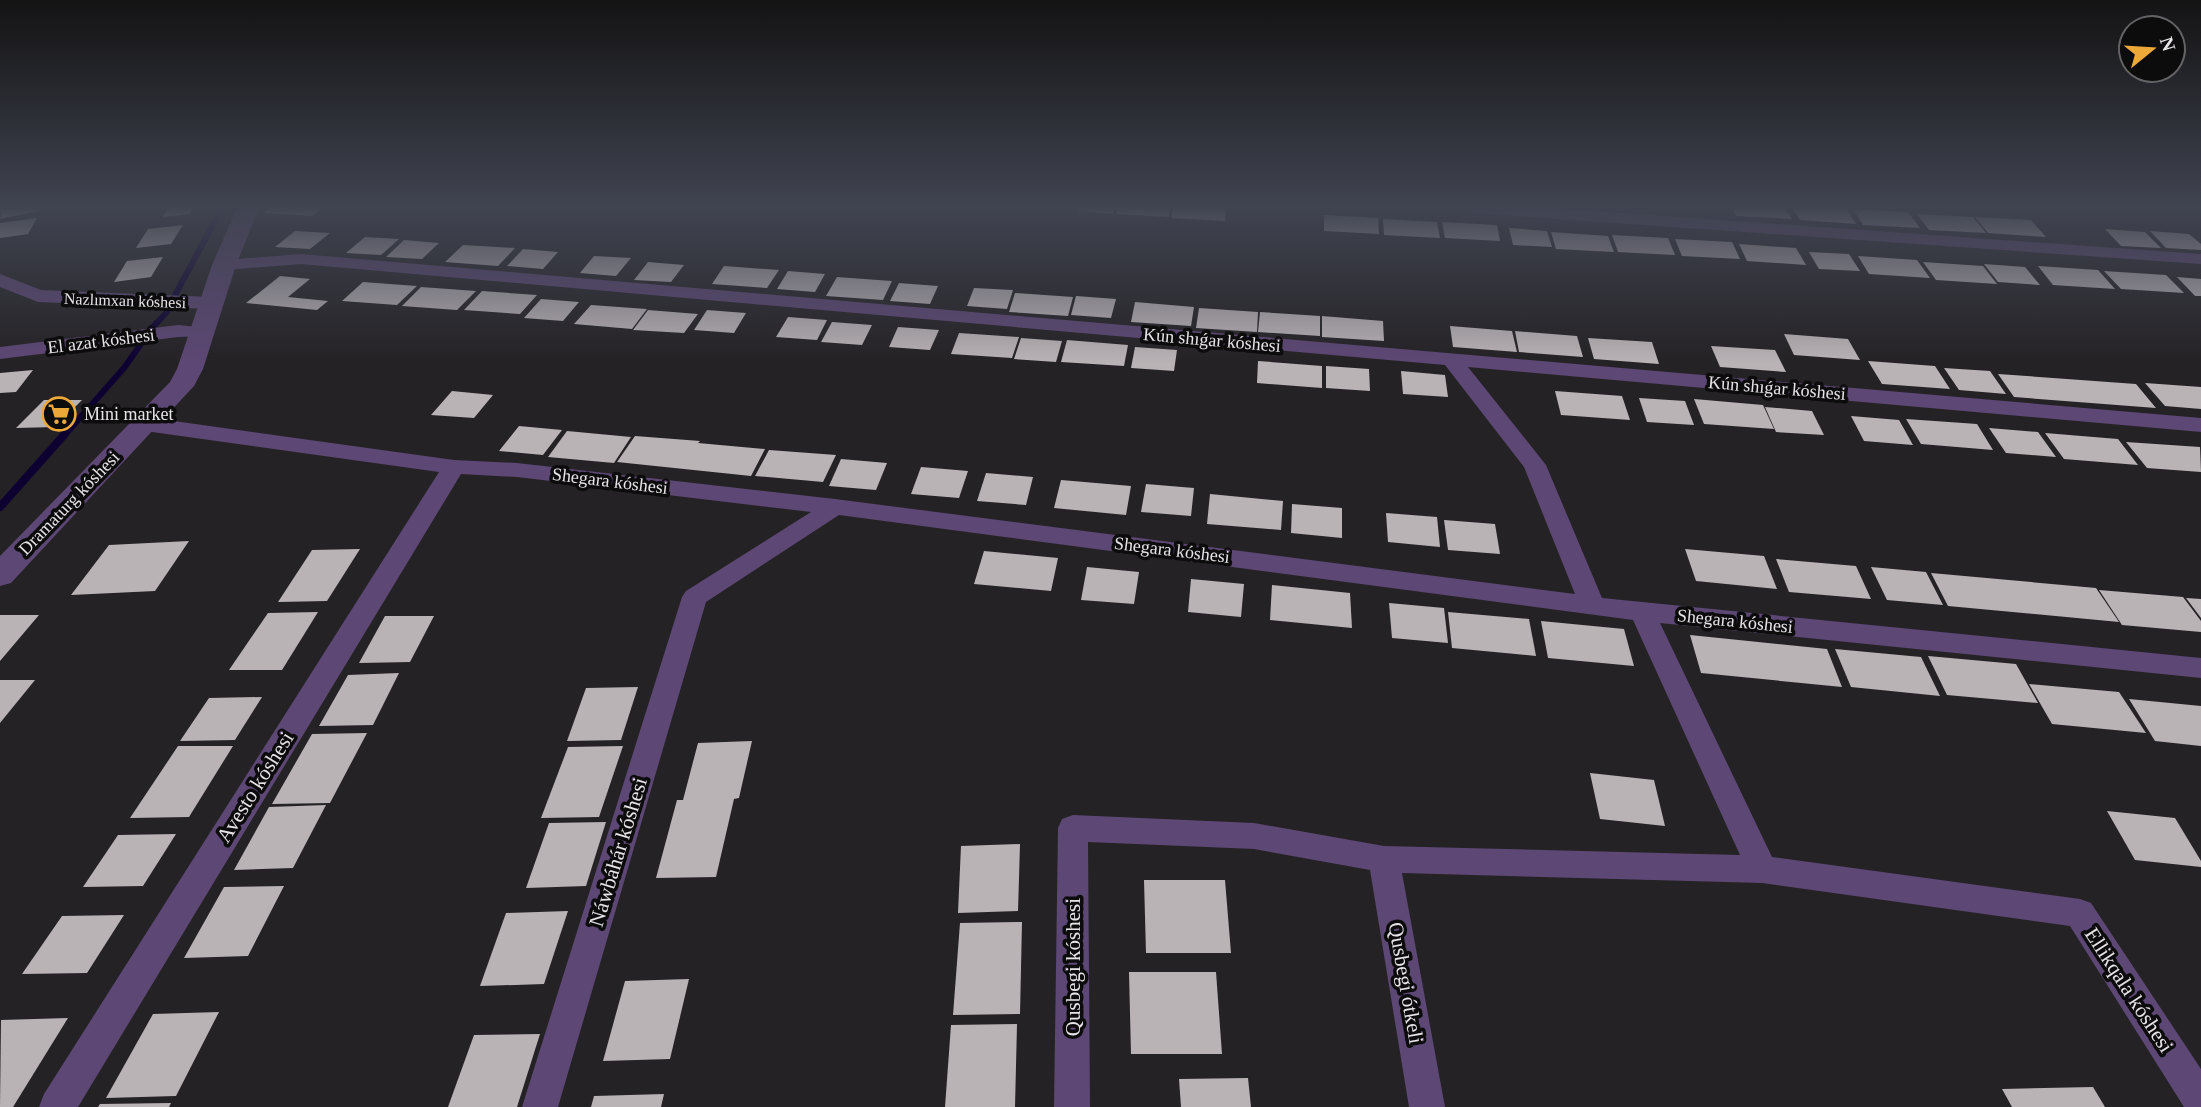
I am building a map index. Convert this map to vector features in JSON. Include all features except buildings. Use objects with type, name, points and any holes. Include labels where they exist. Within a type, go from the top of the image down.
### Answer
[{"type":"street","name":"Dramaturg kóshesi","points":[[1,573],[181,386],[190,369],[226,260]]},
{"type":"street","name":"Kún shıǵar kóshesi","points":[[224,265],[293,260]]},
{"type":"street","name":"Kún shıǵar kóshesi","points":[[309,260],[2201,425]]},
{"type":"street","name":"Nazlımxan kóshesi","points":[[0,279],[38,296],[211,303]]},
{"type":"street","name":"El azat kóshesi","points":[[0,353],[178,331],[202,332]]},
{"type":"street","points":[[1452,360],[1535,465],[1591,603]]},
{"type":"street","name":"Shegara kóshesi","points":[[145,424],[454,467],[517,470],[835,507],[1591,603],[1642,612],[2201,668]]},
{"type":"street","name":"Avesto kóshesi","points":[[57,1107],[454,467]]},
{"type":"street","name":"Náwbáhár kóshesi","points":[[540,1107],[695,597],[835,507]]},
{"type":"street","points":[[1384,859],[1762,869],[1642,612]]},
{"type":"street","name":"Qusbegi kóshesi","points":[[1072,1107],[1073,828],[1254,836],[1384,859]]},
{"type":"street","name":"Qusbegi ótkeli","points":[[1384,859],[1427,1107]]},
{"type":"street","name":"Ellikqala kóshesi","points":[[1762,869],[2080,913],[2201,1101]]},
{"type":"waterway","points":[[175,295],[194,260]]},
{"type":"waterway","points":[[151,329],[167,312]]},
{"type":"waterway","points":[[63,437],[124,368],[143,341]]},
{"type":"waterway","points":[[0,507],[64,435]]},
{"type":"place","name":"Mini market","points":[[59,414]]}]
